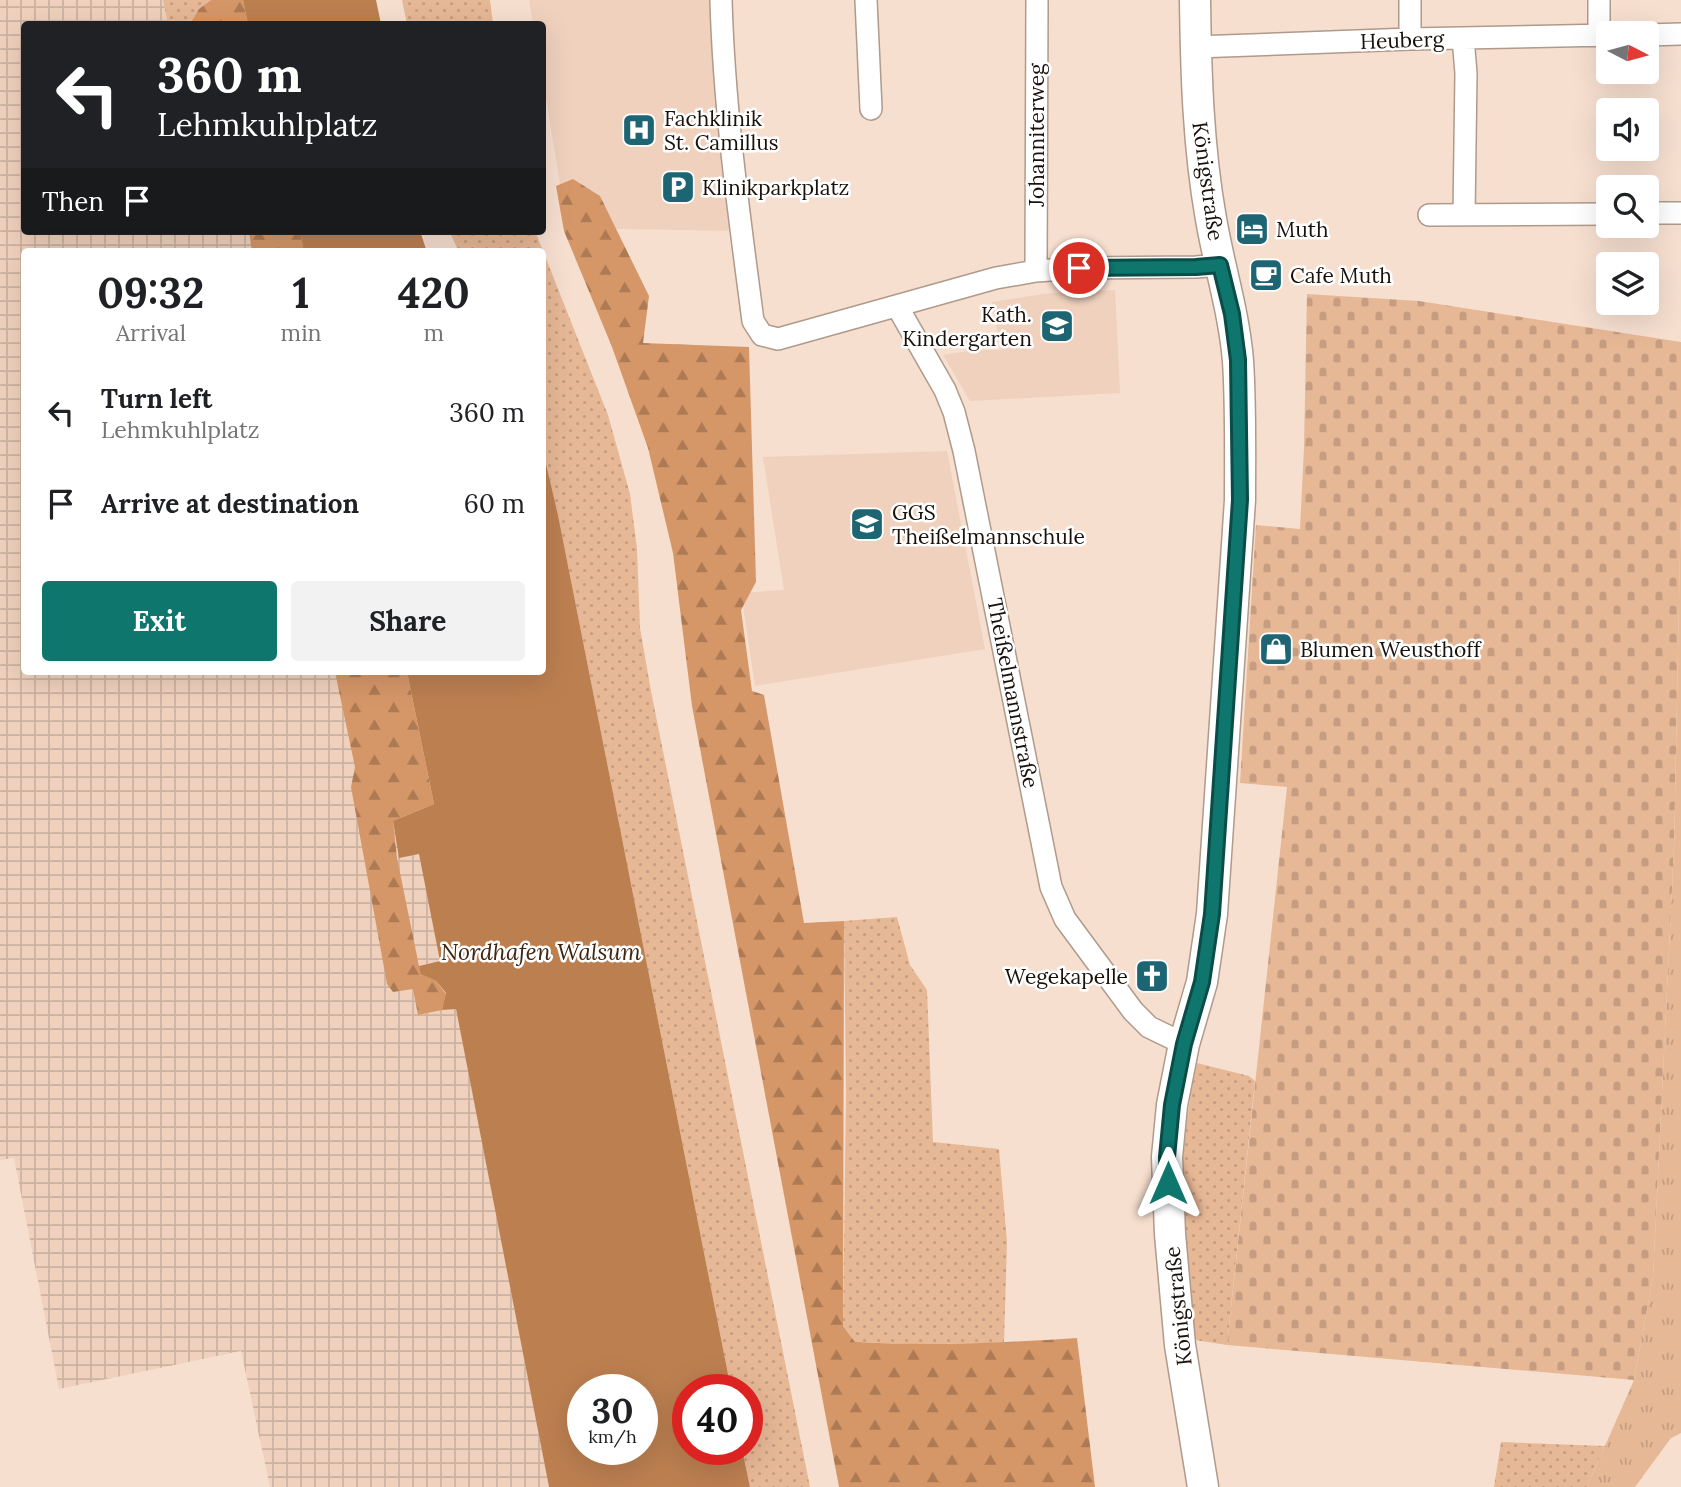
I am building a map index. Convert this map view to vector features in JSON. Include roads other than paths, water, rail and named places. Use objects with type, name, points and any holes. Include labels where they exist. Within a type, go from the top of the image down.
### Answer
[{"type":"street","points":[[721,0],[725,95],[739,213],[753,321],[762,335],[778,339],[996,278],[1036,271],[1220,265]]},
{"type":"street","points":[[866,0],[871,109]]},
{"type":"street","name":"Johanniterweg","points":[[1036,271],[1037,0]]},
{"type":"street","name":"Königstraße","points":[[1195,0],[1202,162],[1220,265],[1232,314],[1238,360],[1240,500],[1212,914],[1202,982],[1184,1044],[1172,1105],[1167,1157],[1170,1234],[1181,1345],[1203,1487]]},
{"type":"street","points":[[1410,0],[1410,39]]},
{"type":"street","points":[[1599,0],[1602,21]]},
{"type":"street","points":[[1659,35],[1681,34]]},
{"type":"street","name":"Heuberg","points":[[1196,47],[1410,39],[1596,36]]},
{"type":"street","points":[[1463,38],[1466,73],[1464,215]]},
{"type":"street","points":[[1659,214],[1681,213]]},
{"type":"street","points":[[1429,215],[1596,214]]},
{"type":"street","name":"Theißelmannstraße","points":[[897,306],[945,390],[954,412],[967,464],[1051,887],[1065,919],[1133,1011],[1149,1027],[1184,1044]]},
{"type":"water","points":[[243,0],[376,0],[380,21],[247,21]]},
{"type":"water","points":[[301,235],[421,235],[426,248],[303,248]]},
{"type":"water","name":"Nordhafen Walsum","points":[[546,464],[728,1374],[672,1374],[672,1465],[745,1465],[750,1487],[549,1487],[456,1009],[442,1010],[446,993],[436,981],[421,974],[419,966],[440,961],[419,854],[399,858],[393,821],[434,804],[408,675],[546,675]]},
{"type":"place","name":"Fachklinik St. Camillus","points":[[639,130]]},
{"type":"place","name":"Klinikparkplatz","points":[[678,187]]},
{"type":"place","name":"Muth","points":[[1252,229]]},
{"type":"place","name":"Cafe Muth","points":[[1266,275]]},
{"type":"place","name":"Kath. Kindergarten","points":[[1057,326]]},
{"type":"place","name":"GGS Theißelmannschule","points":[[867,524]]},
{"type":"place","name":"Blumen Weusthoff","points":[[1276,649]]},
{"type":"place","name":"Wegekapelle","points":[[1152,976]]}]
